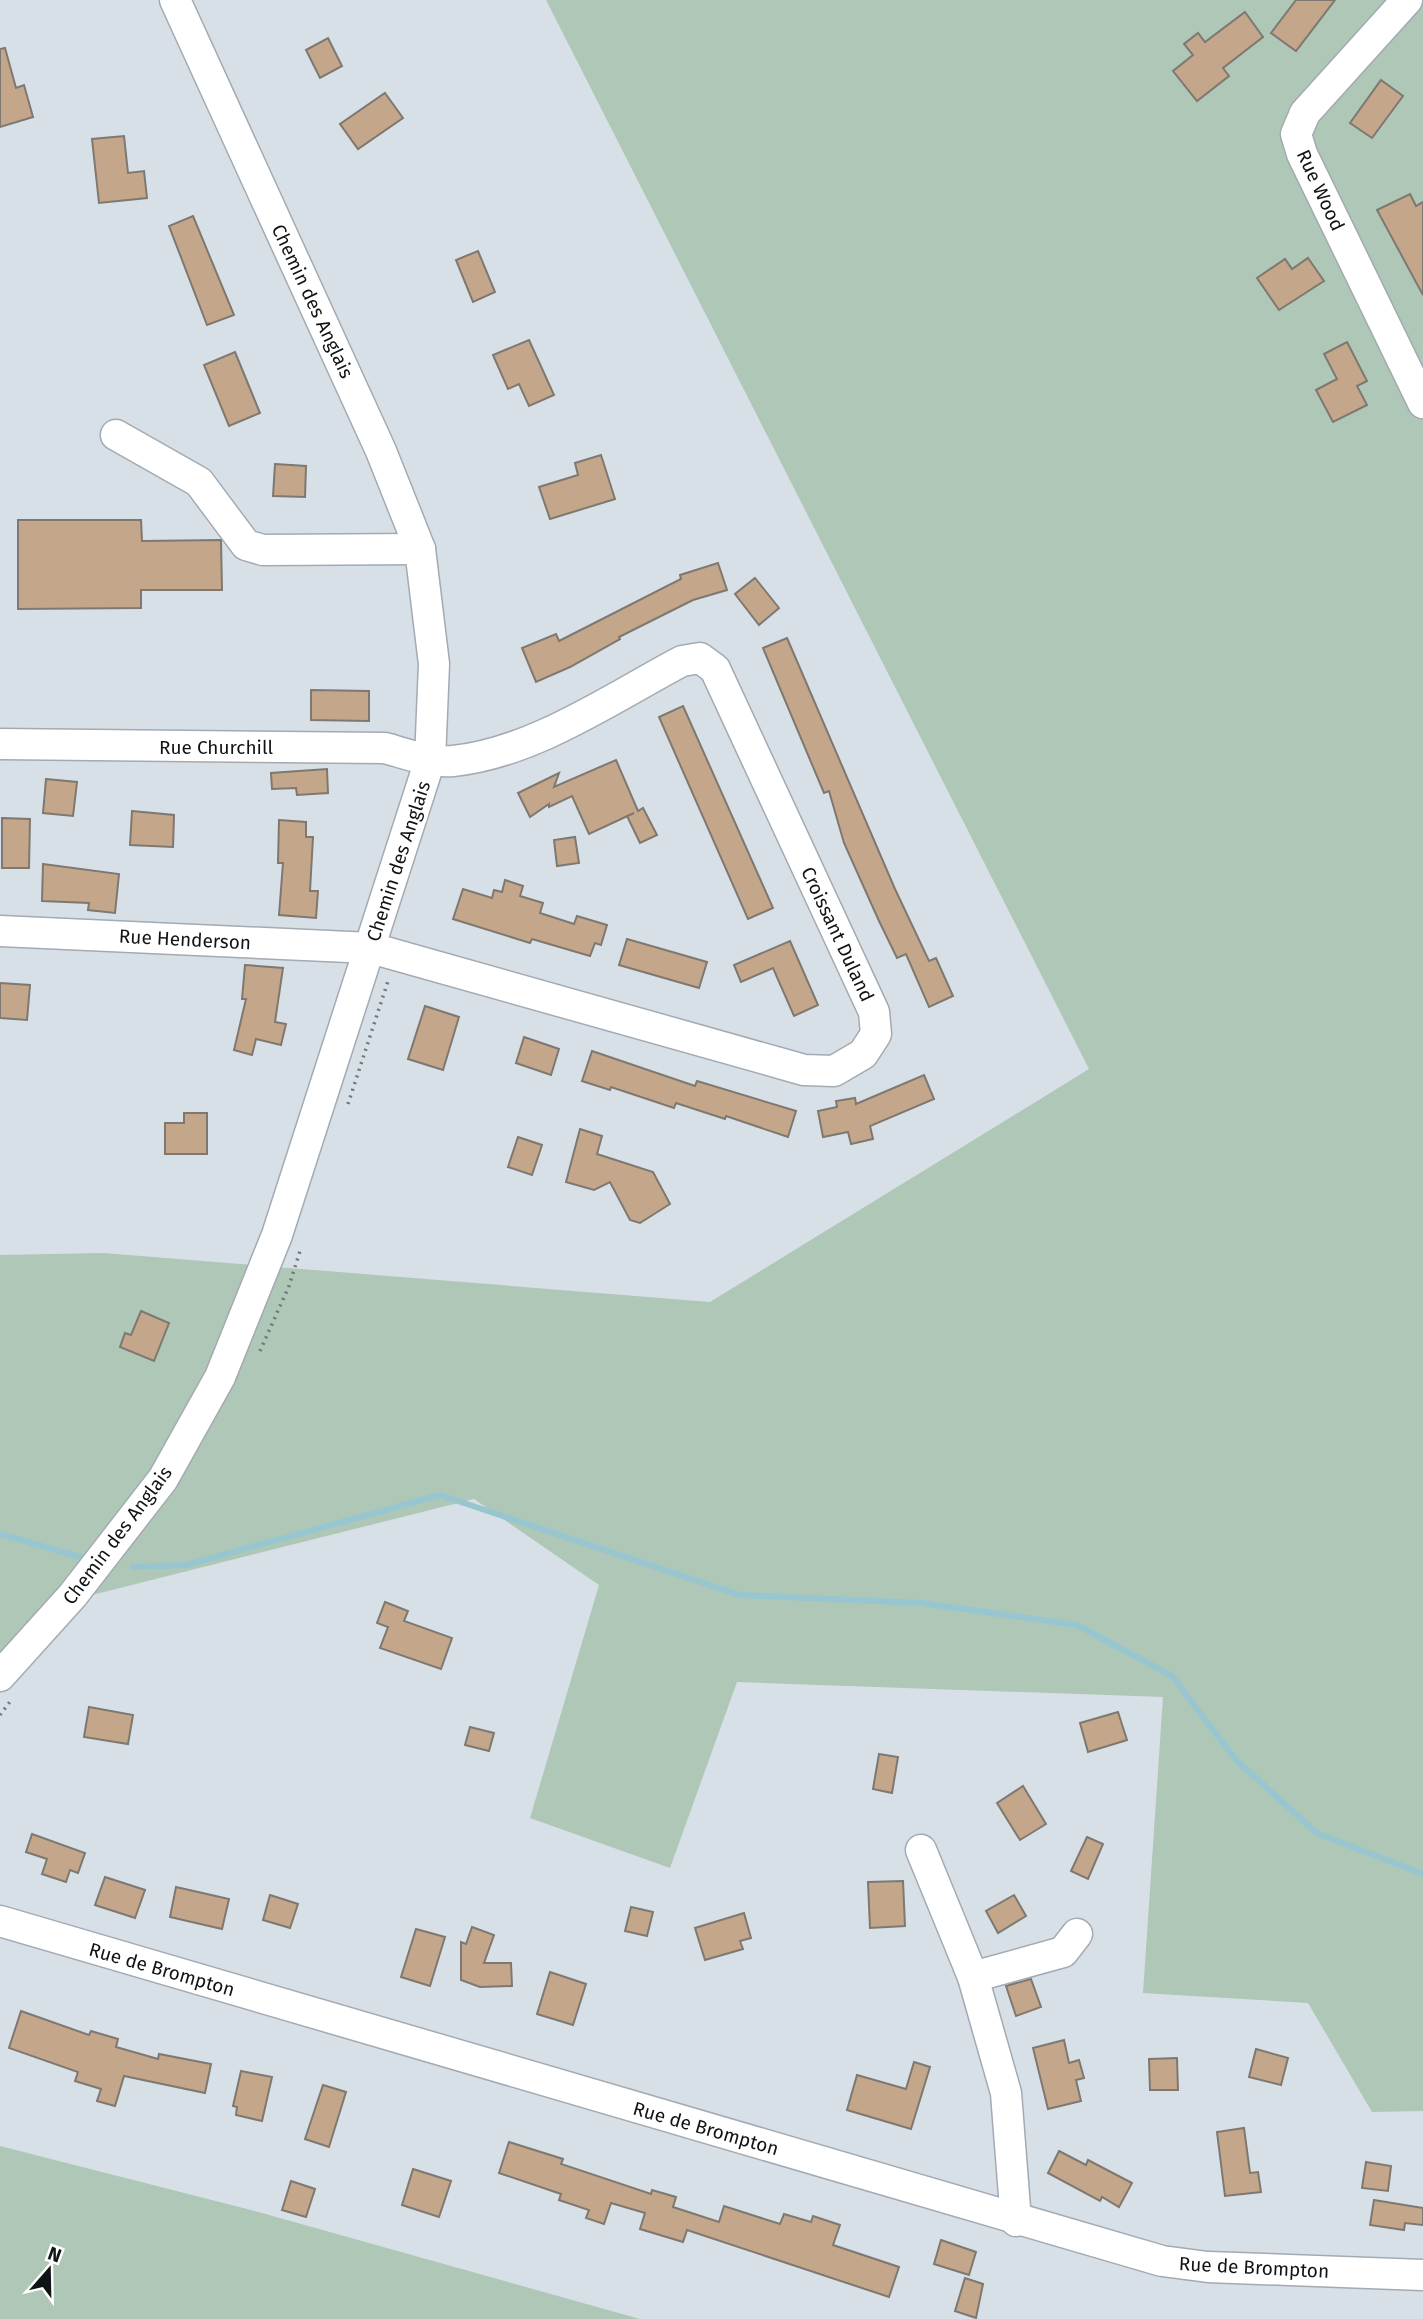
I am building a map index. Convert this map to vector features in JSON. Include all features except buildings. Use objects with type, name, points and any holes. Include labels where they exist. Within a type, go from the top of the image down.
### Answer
[{"type":"street","name":"Chemin des Anglais","points":[[0,1676],[73,1595],[163,1479],[220,1377],[276,1235],[430,760],[434,664],[420,549],[376,438],[175,0]]},
{"type":"street","name":"Rue Wood","points":[[1407,0],[1305,113],[1296,134],[1302,154],[1423,403]]},
{"type":"street","points":[[116,435],[199,482],[246,545],[263,551],[420,549]]},
{"type":"street","name":"Croissant Duland","points":[[371,948],[804,1070],[834,1071],[863,1054],[876,1034],[874,1013],[715,669],[700,658],[682,661],[521,746],[452,761],[430,760]]},
{"type":"street","name":"Rue Churchill","points":[[0,744],[385,748],[430,760]]},
{"type":"street","name":"Rue Henderson","points":[[0,931],[371,948]]},
{"type":"street","points":[[921,1850],[973,1976],[1006,2094],[1016,2221]]},
{"type":"street","name":"Rue de Brompton","points":[[0,1921],[1162,2262],[1208,2267],[1423,2275]]},
{"type":"street","points":[[973,1976],[1063,1952],[1077,1934]]},
{"type":"green space","points":[[546,0],[1423,0],[1423,2111],[1372,2112],[1308,2003],[1143,1993],[1163,1697],[737,1682],[670,1868],[530,1818],[599,1585],[474,1499],[68,1601],[0,1662],[0,1255],[104,1253],[710,1302],[1089,1069]]},
{"type":"green space","points":[[0,2146],[251,2210],[640,2319],[0,2319]]},
{"type":"waterway","points":[[133,1567],[186,1565],[440,1495],[740,1595],[922,1603],[1077,1625],[1172,1676],[1236,1760],[1317,1833],[1423,1874]]},
{"type":"waterway","points":[[0,1534],[80,1557]]}]
